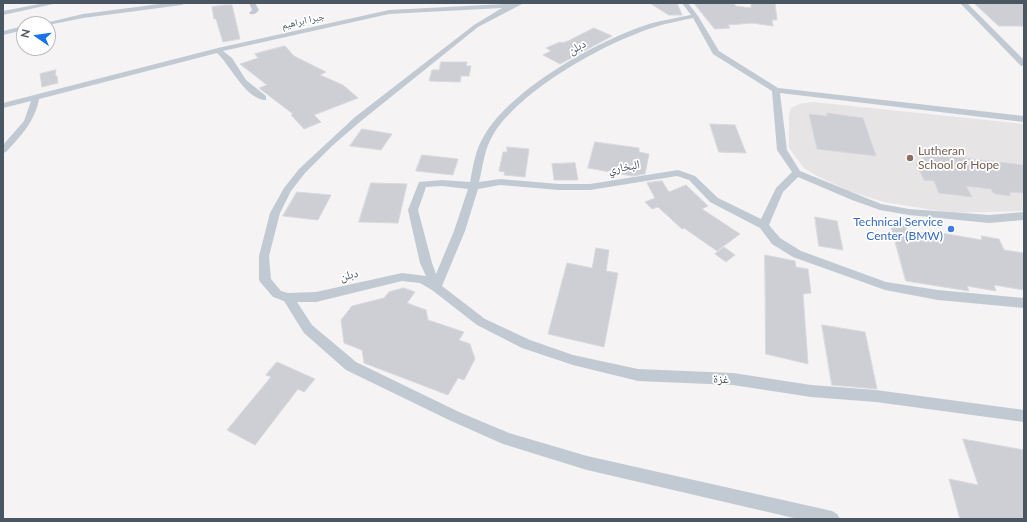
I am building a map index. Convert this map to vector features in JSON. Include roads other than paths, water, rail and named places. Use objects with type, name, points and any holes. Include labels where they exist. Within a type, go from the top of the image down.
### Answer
[{"type":"street","points":[[3,13],[55,3]]},
{"type":"street","points":[[56,22],[83,16],[182,3]]},
{"type":"street","points":[[252,3],[256,10],[252,13]]},
{"type":"street","points":[[685,3],[695,16],[716,52],[776,90],[1024,118]]},
{"type":"street","points":[[963,3],[1024,64]]},
{"type":"street","points":[[517,4],[476,26],[358,119],[329,144],[302,171],[287,190],[275,214],[264,256],[265,280],[277,294],[288,298],[308,329],[351,366],[454,416],[508,439],[587,463],[832,519]]},
{"type":"street","name":"جبرا ابراهيم","points":[[3,106],[35,99],[218,50],[389,12],[517,4]]},
{"type":"street","name":"دبلن","points":[[288,298],[316,297],[402,277],[422,279],[436,287],[465,217],[482,151],[488,135],[504,114],[530,92],[586,56],[652,26],[695,16]]},
{"type":"street","points":[[3,32],[16,30]]},
{"type":"street","points":[[218,50],[229,60],[243,82],[263,98]]},
{"type":"street","points":[[776,90],[782,150],[797,173],[880,207],[909,212],[989,219],[1024,216]]},
{"type":"street","points":[[3,150],[27,123],[34,111],[35,99]]},
{"type":"street","name":"البخاري","points":[[436,287],[426,263],[413,210],[422,184],[442,182],[474,186],[500,182],[559,187],[590,187],[678,173],[692,178],[714,200],[764,225]]},
{"type":"street","points":[[797,173],[779,190],[764,225],[776,241],[797,254],[885,286],[938,295],[1024,303]]},
{"type":"street","name":"غزة","points":[[436,287],[480,322],[526,344],[573,360],[638,375],[733,379],[811,391],[876,396],[1024,416]]},
{"type":"place","name":"Lutheran School of Hope","points":[[910,158]]},
{"type":"place","name":"Technical Service Center (BMW)","points":[[951,229]]}]
